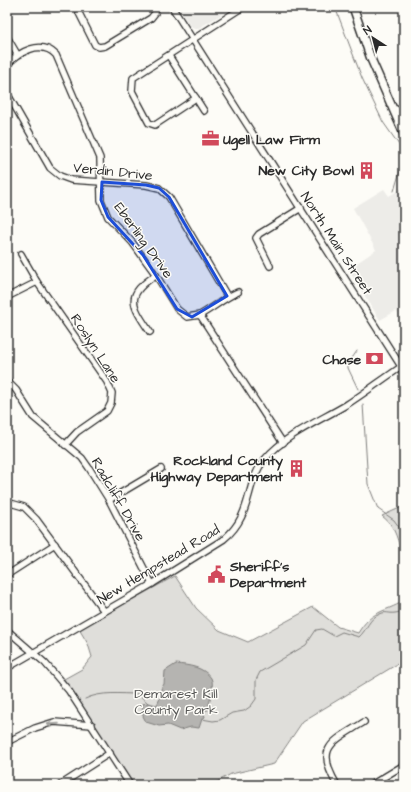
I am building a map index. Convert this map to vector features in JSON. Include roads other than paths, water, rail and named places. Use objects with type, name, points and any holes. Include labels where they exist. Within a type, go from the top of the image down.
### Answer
[{"type":"main road","points":[[353,7],[371,59],[404,134]]},
{"type":"main road","points":[[391,104],[404,122]]},
{"type":"street","points":[[80,7],[79,13],[95,45],[99,47],[105,46],[151,18],[155,13],[156,7]]},
{"type":"street","name":"North Main Street","points":[[172,7],[403,369]]},
{"type":"street","points":[[196,98],[155,125],[149,123],[132,91],[133,78],[243,7]]},
{"type":"street","points":[[7,37],[17,54],[7,65]]},
{"type":"street","name":"Eberling Drive","points":[[17,54],[38,47],[49,49],[56,55],[100,158],[102,200],[108,217],[132,242],[156,275],[177,309],[187,317],[200,315]]},
{"type":"street","points":[[169,56],[204,111]]},
{"type":"street","name":"Verdin Drive","points":[[7,93],[50,168],[60,176],[71,180],[146,185],[158,188],[169,197],[227,296]]},
{"type":"street","points":[[270,266],[256,238],[259,234],[301,208]]},
{"type":"street","name":"Roslyn Lane","points":[[21,254],[37,282],[107,382],[112,393],[111,403],[107,411],[77,432],[65,445]]},
{"type":"street","points":[[150,332],[137,313],[135,303],[136,292],[141,285],[156,275]]},
{"type":"street","points":[[7,297],[37,282]]},
{"type":"street","points":[[238,292],[227,296],[219,304],[200,315],[283,443]]},
{"type":"street","name":"New Hempstead Road","points":[[7,668],[152,584],[232,533],[241,519],[257,470],[265,459],[283,443],[403,369]]},
{"type":"street","name":"Radcliff Drive","points":[[7,381],[16,390],[33,417],[82,458],[108,500],[152,584]]},
{"type":"street","points":[[108,500],[161,469]]},
{"type":"street","points":[[7,502],[24,507],[36,519],[104,612]]},
{"type":"street","points":[[7,575],[54,544]]},
{"type":"street","points":[[7,630],[33,652],[69,691],[130,785]]},
{"type":"street","points":[[7,742],[35,728],[54,722],[92,725]]},
{"type":"street","points":[[337,785],[328,770],[326,754],[330,746],[337,740],[364,722]]},
{"type":"street","points":[[60,785],[110,753]]},
{"type":"street","points":[[371,785],[404,765]]},
{"type":"waterway","points":[[335,7],[362,78],[383,122],[404,152]]},
{"type":"waterway","points":[[394,191],[404,158]]},
{"type":"waterway","points":[[357,351],[348,364],[348,368],[358,389]]},
{"type":"waterway","points":[[363,404],[368,484],[378,509],[394,520],[399,527],[404,551]]},
{"type":"waterway","points":[[202,719],[213,721],[220,720],[232,713],[244,711],[251,706],[256,699],[256,680],[260,672],[306,645],[316,630],[322,629],[334,636],[342,632],[359,637],[376,616],[382,613],[396,613],[404,610]]},
{"type":"waterway","points":[[85,699],[91,696],[104,694],[138,694],[148,703]]},
{"type":"place","name":"Ugell Law Firm","points":[[210,139]]},
{"type":"place","name":"New City Bowl","points":[[367,170]]},
{"type":"place","name":"Chase","points":[[374,359]]},
{"type":"place","name":"Rockland County Highway Department","points":[[296,468]]},
{"type":"place","name":"Sheriff's Department","points":[[217,574]]},
{"type":"park label","name":"Demarest Kill County Park","points":[[176,702]]}]
